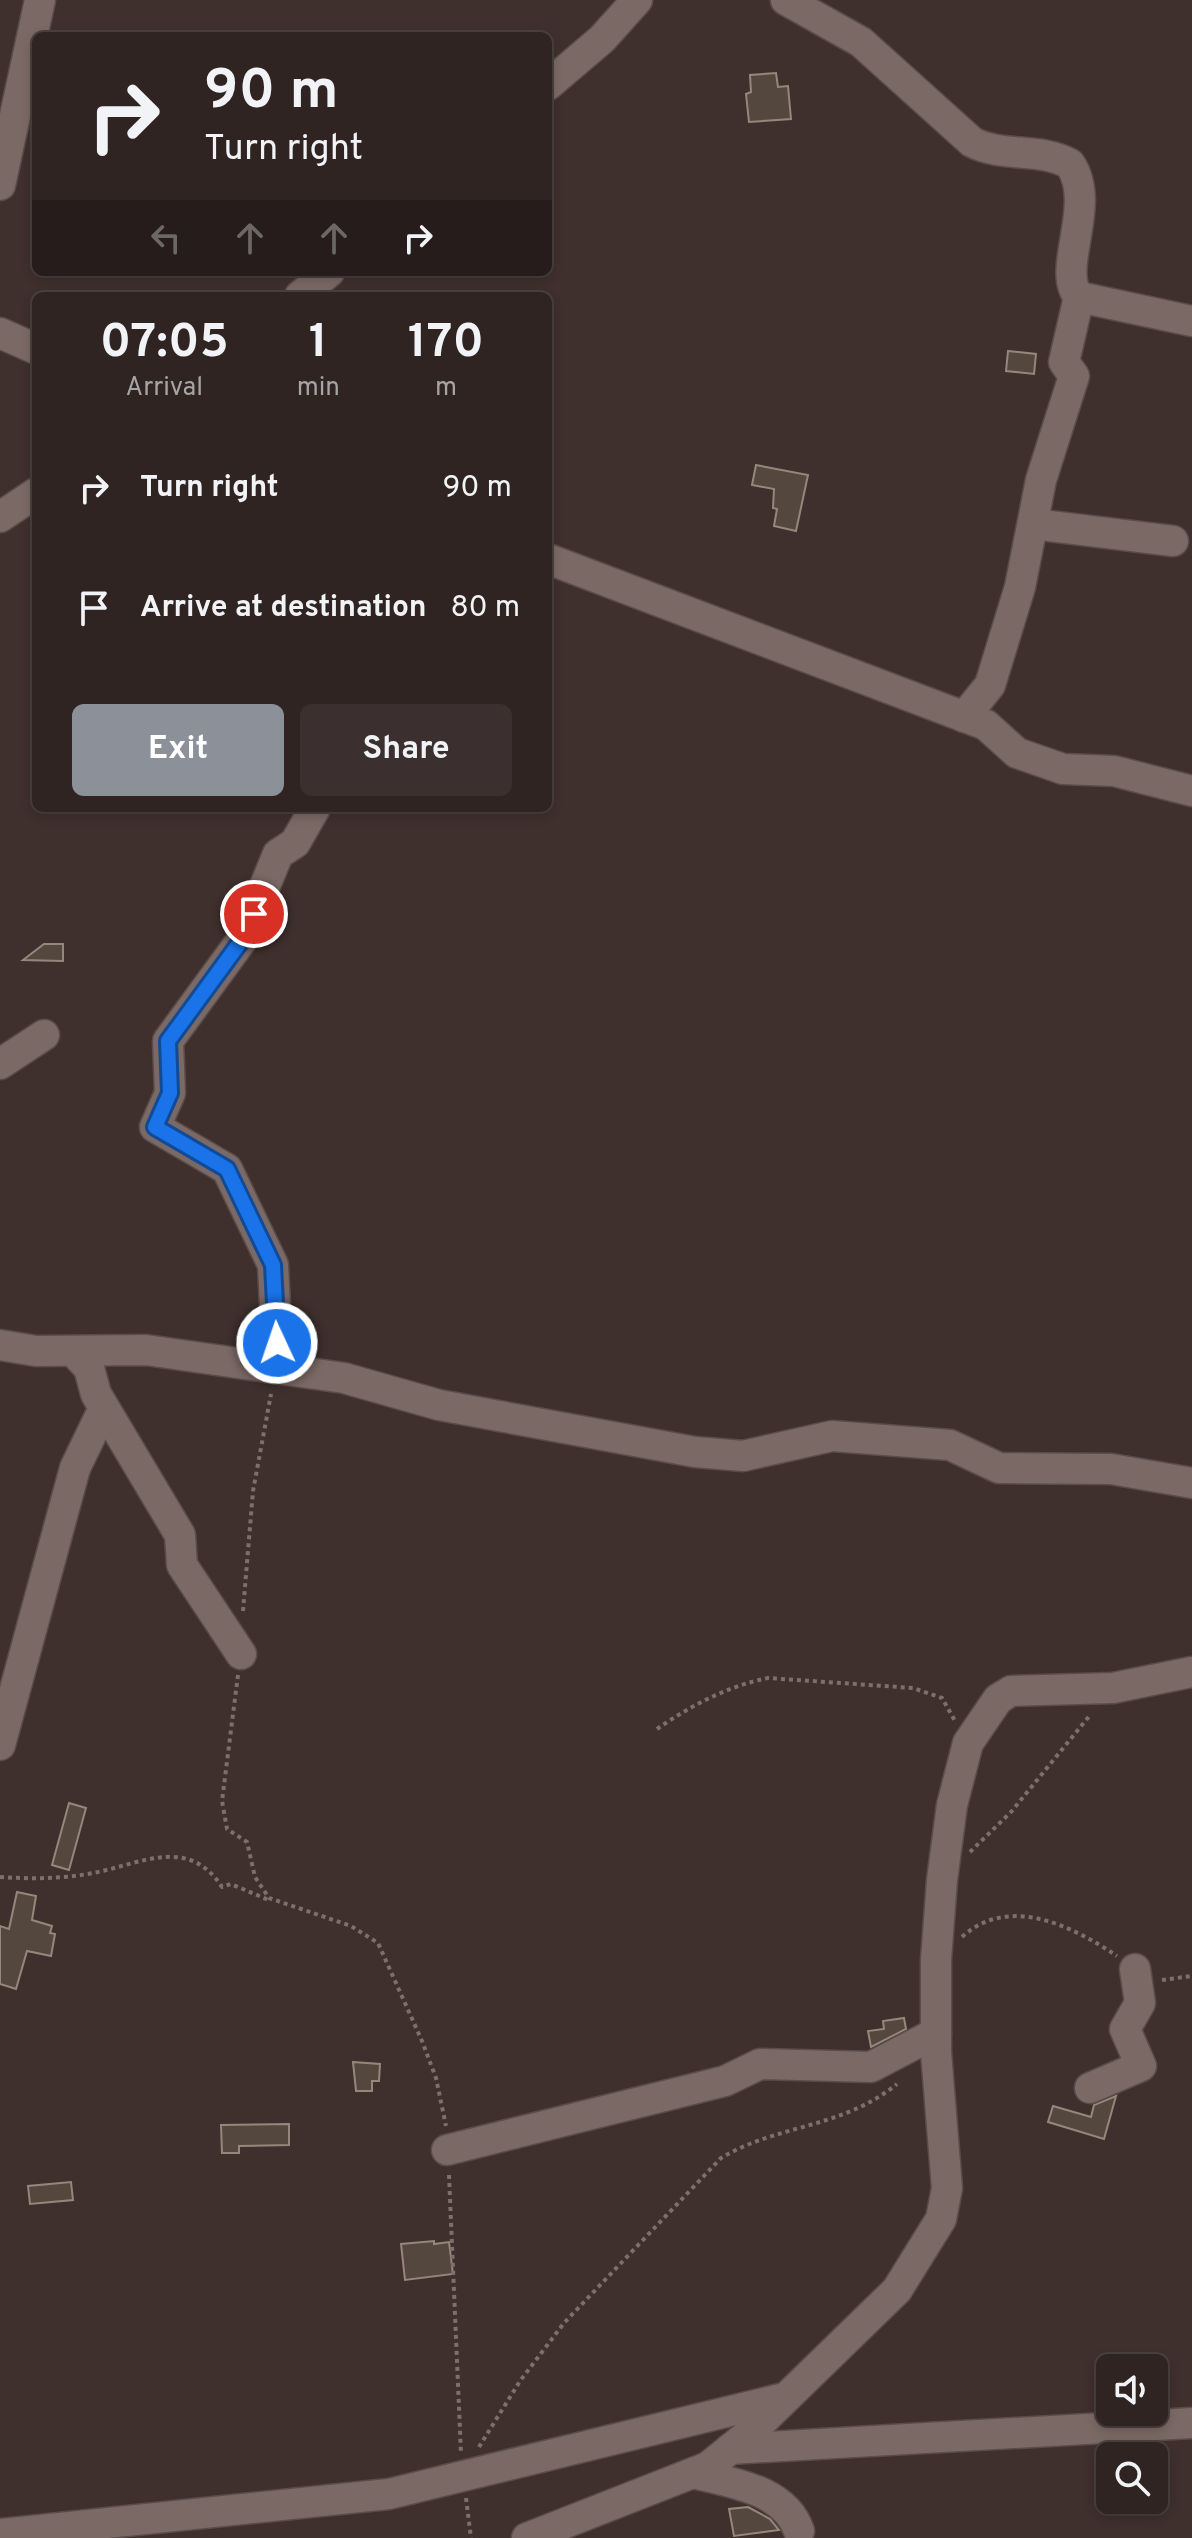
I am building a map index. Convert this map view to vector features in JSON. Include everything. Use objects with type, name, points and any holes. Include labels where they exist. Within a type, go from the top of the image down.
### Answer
[{"type":"street","points":[[33,32],[40,0]]},
{"type":"street","points":[[602,39],[616,0]]},
{"type":"street","points":[[552,82],[602,39],[637,0]]},
{"type":"street","points":[[786,0],[861,42],[972,142],[987,149],[1040,152],[1070,164],[1080,192],[1079,227],[1070,275],[1079,297],[1064,362],[1074,376],[1041,480],[1020,587],[990,685],[964,717]]},
{"type":"street","points":[[0,185],[32,37]]},
{"type":"street","points":[[305,292],[324,276]]},
{"type":"street","points":[[1079,297],[1192,321]]},
{"type":"street","points":[[0,333],[32,347]]},
{"type":"street","points":[[0,517],[32,496]]},
{"type":"street","points":[[1033,524],[1173,541]]},
{"type":"street","points":[[552,561],[992,728],[1017,753],[1063,769],[1121,772],[1192,791]]},
{"type":"street","points":[[278,1368],[273,1265],[227,1169],[155,1127],[170,1093],[168,1041],[244,937],[278,854],[295,843],[313,812]]},
{"type":"street","points":[[0,1064],[44,1035]]},
{"type":"street","points":[[0,1345],[36,1351],[146,1350],[344,1378],[439,1405],[695,1452],[743,1456],[832,1436],[950,1445],[999,1468],[1111,1469],[1192,1483]]},
{"type":"street","points":[[73,1351],[89,1368],[104,1408],[180,1535],[182,1565],[241,1654]]},
{"type":"street","points":[[0,1745],[75,1468],[104,1408]]},
{"type":"street","points":[[527,2538],[693,2473],[730,2449],[897,2290],[941,2219],[947,2188],[936,2033],[936,1960],[952,1805],[968,1743],[998,1699],[1011,1691],[1113,1688],[1192,1672]]},
{"type":"street","points":[[1090,2088],[1141,2066],[1125,2029],[1140,2003],[1135,1969]]},
{"type":"street","points":[[447,2150],[725,2081],[760,2064],[871,2067],[936,2033]]},
{"type":"street","points":[[0,2534],[40,2534],[389,2494],[787,2397]]},
{"type":"street","points":[[730,2449],[1192,2423]]},
{"type":"street","points":[[693,2473],[775,2498],[792,2514],[799,2531]]},
{"type":"path","points":[[243,1613],[253,1491],[263,1420],[278,1368]]},
{"type":"path","points":[[241,1654],[227,1748],[227,1829],[247,1842],[255,1877],[269,1898],[282,1904]]},
{"type":"path","points":[[657,1729],[688,1707],[750,1682],[782,1679],[900,1687],[935,1693],[942,1698],[968,1743]]},
{"type":"path","points":[[942,1880],[1011,1812],[1113,1688]]},
{"type":"path","points":[[0,1877],[70,1877],[169,1856],[203,1866],[222,1887],[231,1884],[351,1926],[378,1943],[436,2078],[447,2150],[461,2461]]},
{"type":"path","points":[[936,1960],[976,1926],[1001,1915],[1013,1914],[1077,1931],[1158,1981],[1192,1976]]},
{"type":"path","points":[[478,2449],[520,2381],[564,2323],[721,2158],[739,2147],[842,2117],[879,2098],[902,2080]]},
{"type":"path","points":[[464,2486],[471,2538]]},
{"type":"building","points":[[776,73],[778,87],[788,86],[791,119],[749,122],[746,94],[751,92],[750,75]]},
{"type":"building","points":[[1008,351],[1036,354],[1034,374],[1006,371]]},
{"type":"building","points":[[756,465],[808,475],[796,531],[774,526],[777,509],[773,508],[774,489],[752,485]]},
{"type":"building","points":[[44,944],[63,944],[63,961],[23,960]]},
{"type":"building","points":[[69,1803],[86,1808],[69,1870],[52,1865]]},
{"type":"building","points":[[17,1892],[36,1896],[32,1920],[52,1926],[50,1933],[55,1934],[51,1956],[27,1951],[16,1989],[0,1984],[0,1926],[9,1929]]},
{"type":"building","points":[[904,2018],[906,2029],[871,2047],[868,2031],[884,2029],[883,2021]]},
{"type":"building","points":[[353,2062],[380,2064],[379,2081],[372,2081],[372,2091],[356,2091]]},
{"type":"building","points":[[1116,2096],[1104,2139],[1048,2122],[1053,2106],[1091,2117],[1094,2105]]},
{"type":"building","points":[[289,2124],[289,2145],[239,2146],[239,2153],[222,2153],[221,2125]]},
{"type":"building","points":[[71,2182],[73,2200],[30,2204],[28,2186]]},
{"type":"building","points":[[434,2241],[434,2244],[449,2242],[453,2274],[405,2280],[401,2244]]},
{"type":"building","points":[[748,2507],[770,2519],[779,2530],[734,2536],[729,2509]]},
{"type":"route","points":[[254,914],[244,937],[168,1041],[170,1093],[155,1127],[227,1169],[273,1265],[277,1343]]}]
